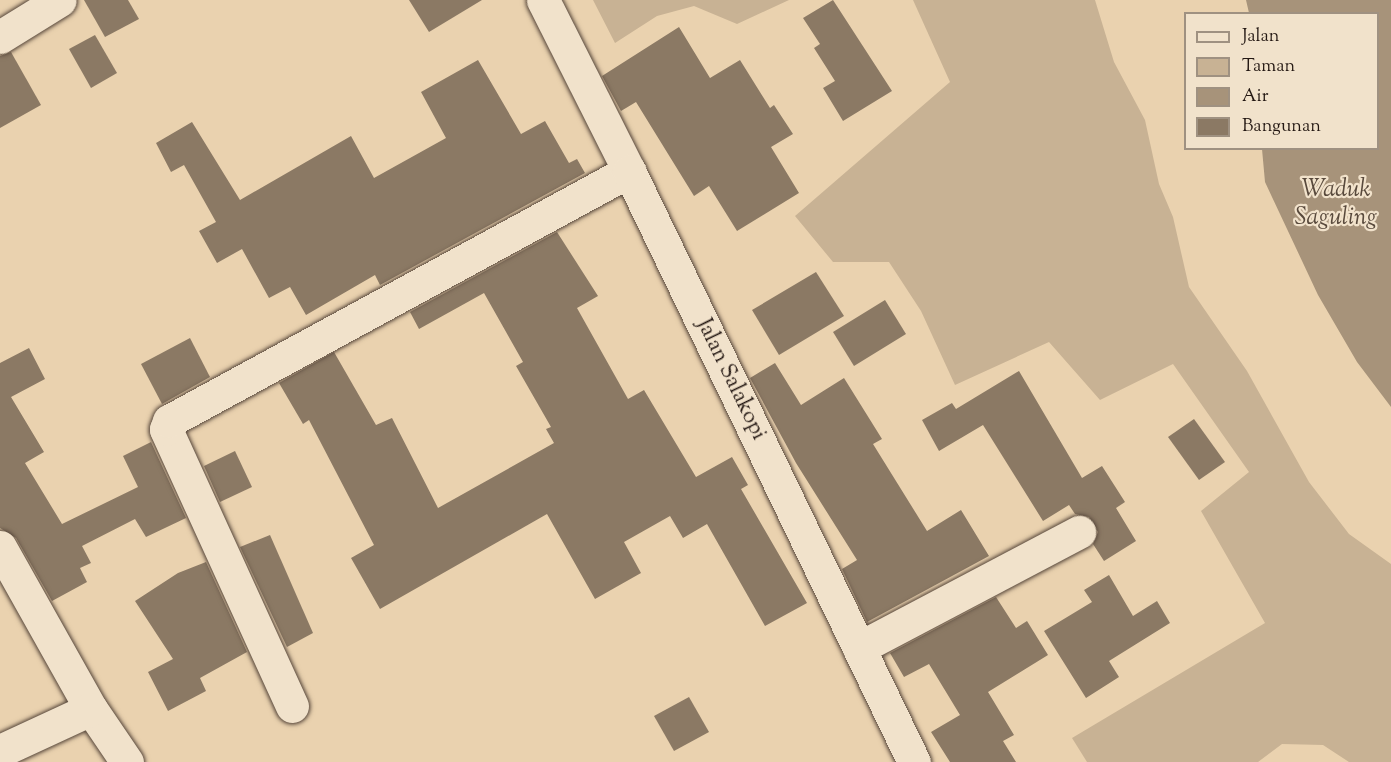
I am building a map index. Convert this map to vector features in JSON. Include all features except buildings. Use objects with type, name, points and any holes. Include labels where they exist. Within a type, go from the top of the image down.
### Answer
[{"type":"street","points":[[0,38],[60,0]]},
{"type":"street","name":"Jalan Salakopi","points":[[543,0],[629,171],[914,762]]},
{"type":"street","points":[[292,706],[166,429],[169,421],[629,171]]},
{"type":"street","points":[[859,648],[1079,532]]},
{"type":"street","points":[[0,547],[91,709],[127,762]]},
{"type":"street","points":[[0,751],[91,709]]},
{"type":"green space","points":[[593,0],[789,0],[737,24],[694,6],[657,16],[615,43]]},
{"type":"green space","points":[[913,0],[1095,0],[1114,62],[1145,120],[1159,184],[1173,217],[1189,287],[1247,371],[1309,482],[1349,534],[1391,564],[1391,762],[1349,762],[1323,745],[1282,744],[1258,762],[1087,762],[1072,738],[1265,623],[1201,511],[1249,472],[1173,364],[1100,400],[1049,342],[955,385],[921,311],[889,262],[833,262],[795,216],[950,82]]},
{"type":"water","name":"Waduk Saguling","points":[[1246,0],[1391,0],[1391,407],[1357,362],[1318,295],[1265,182],[1262,150],[1379,150],[1379,12],[1249,12]]}]
